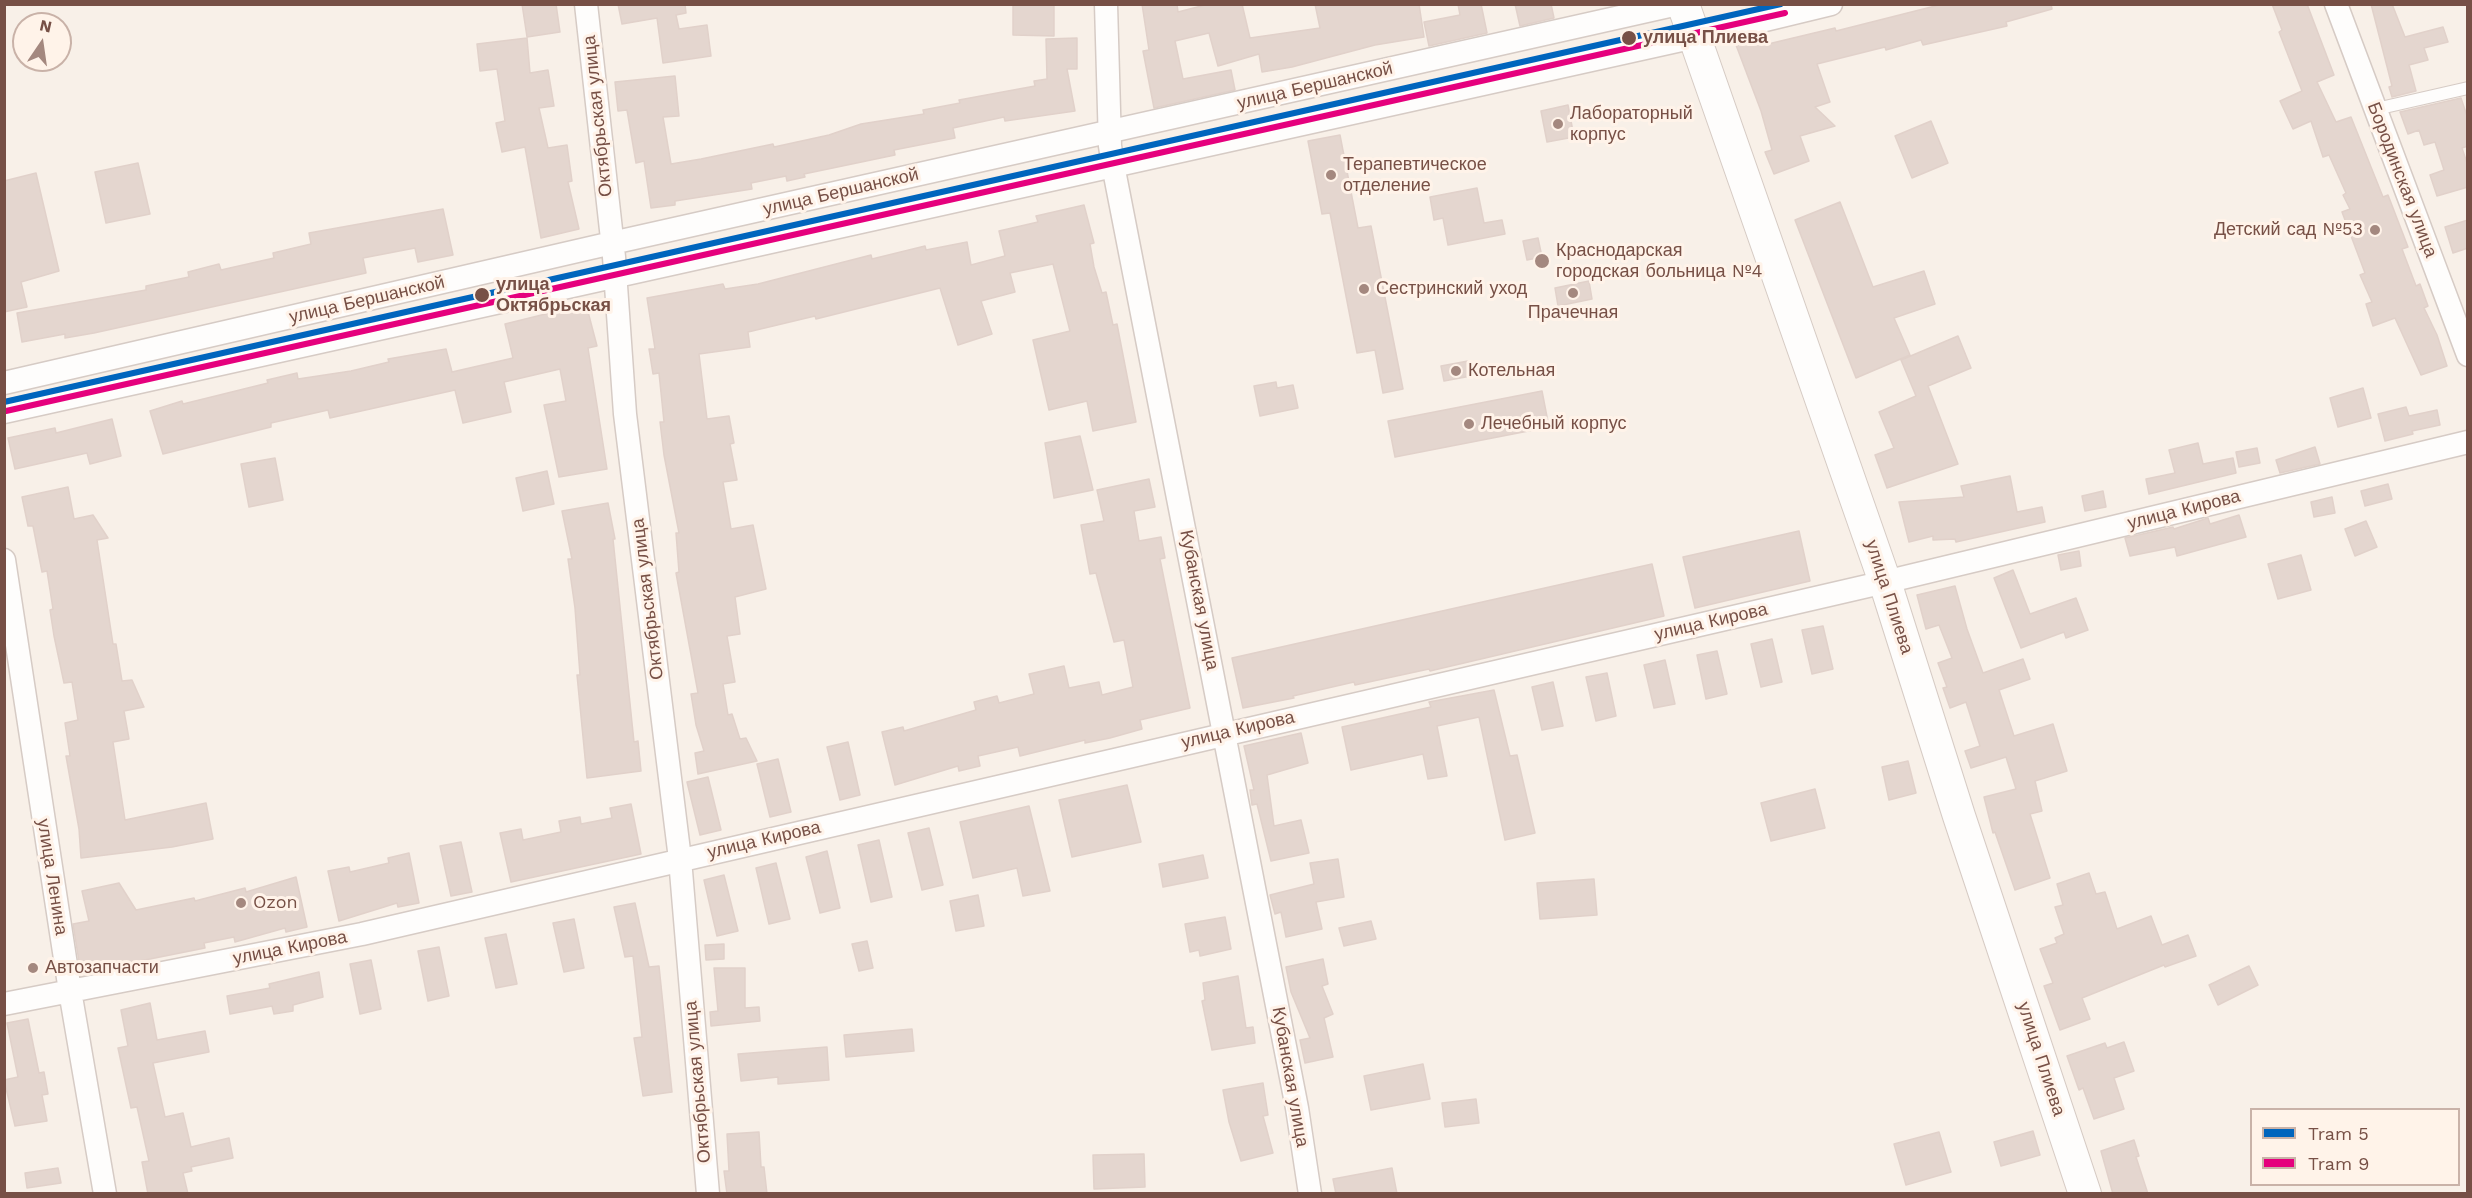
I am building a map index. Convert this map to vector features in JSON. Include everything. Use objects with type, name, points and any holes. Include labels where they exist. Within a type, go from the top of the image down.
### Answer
[{"type":"street","name":"Октябрьская улица","points":[[586,4],[612,243],[626,414],[680,859],[708,1194]]},
{"type":"street","name":"Кубанская улица","points":[[1106,4],[1109,132],[1113,165],[1297,1108],[1310,1194]]},
{"type":"street","name":"улица Бершанской","points":[[4,383],[612,243],[1678,4]]},
{"type":"street","name":"улица Плиева","points":[[1683,4],[1885,582],[1959,816],[2085,1194]]},
{"type":"street","name":"улица Бершанской","points":[[4,412],[1695,37],[1831,4]]},
{"type":"street","name":"Бородинская улица","points":[[2336,4],[2468,355]]},
{"type":"street","name":"улица Кирова","points":[[4,1004],[362,934],[1885,582],[2468,442]]},
{"type":"street","name":"улица Ленина","points":[[4,560],[70,991],[105,1194]]},
{"type":"lane","points":[[2376,110],[2468,88]]},
{"type":"building","points":[[522,4],[556,4],[560,32],[527,37]]},
{"type":"building","points":[[618,4],[685,4],[686,13],[676,15],[679,29],[707,25],[711,56],[663,63],[657,18],[622,24]]},
{"type":"building","points":[[1013,4],[1054,4],[1054,36],[1013,35]]},
{"type":"building","points":[[1142,4],[1177,4],[1178,12],[1209,4],[1242,4],[1250,38],[1320,28],[1315,4],[1419,4],[1424,37],[1375,45],[1292,67],[1262,72],[1259,54],[1218,66],[1209,33],[1175,41],[1183,79],[1231,70],[1235,90],[1154,108],[1143,51],[1149,50]]},
{"type":"building","points":[[1458,4],[1481,4],[1487,33],[1429,46],[1424,22],[1460,15]]},
{"type":"building","points":[[1515,4],[1551,4],[1554,18],[1520,26]]},
{"type":"building","points":[[1943,4],[2051,4],[2052,9],[2006,22],[2007,26],[1923,45],[1921,40],[1886,50],[1885,47],[1817,64],[1830,102],[1815,107],[1835,126],[1800,136],[1809,161],[1774,174],[1765,152],[1772,150],[1761,111],[1736,45],[1766,36],[1768,44],[1835,28],[1836,31]]},
{"type":"building","points":[[2272,4],[2307,4],[2334,75],[2317,82],[2336,122],[2351,117],[2383,197],[2388,195],[2408,247],[2402,249],[2416,286],[2420,284],[2428,306],[2424,308],[2437,335],[2447,366],[2421,375],[2395,318],[2373,326],[2366,304],[2372,302],[2360,275],[2365,273],[2342,212],[2350,209],[2343,195],[2346,193],[2329,155],[2323,157],[2311,121],[2293,129],[2280,101],[2302,91],[2279,32],[2282,30]]},
{"type":"building","points":[[2371,4],[2392,4],[2405,37],[2443,27],[2448,42],[2424,48],[2428,60],[2409,65],[2416,91],[2392,97],[2389,87],[2392,86]]},
{"type":"building","points":[[527,38],[530,73],[548,70],[554,106],[539,108],[548,148],[567,145],[572,181],[568,182],[579,229],[541,238],[525,147],[502,152],[496,123],[505,121],[497,69],[480,71],[477,44]]},
{"type":"building","points":[[1077,38],[1077,69],[1067,69],[1075,111],[1005,121],[1004,117],[953,128],[955,138],[894,150],[895,155],[804,174],[805,177],[787,181],[786,176],[751,183],[752,189],[675,201],[675,205],[651,208],[644,161],[636,163],[627,110],[618,111],[615,82],[675,76],[679,116],[663,117],[671,164],[773,144],[774,147],[829,135],[861,124],[924,114],[923,110],[960,103],[959,100],[1035,86],[1034,81],[1047,79],[1046,39]]},
{"type":"building","points":[[2461,98],[2468,119],[2468,146],[2462,148],[2468,166],[2468,187],[2437,196],[2430,175],[2444,170],[2435,142],[2424,145],[2419,130],[2408,134],[2400,112]]},
{"type":"building","name":"Лабораторный корпус","points":[[1568,105],[1574,137],[1547,142],[1541,111]]},
{"type":"building","points":[[1931,121],[1948,163],[1912,178],[1895,136]]},
{"type":"building","points":[[1340,135],[1358,228],[1371,226],[1403,389],[1383,393],[1375,350],[1357,353],[1330,213],[1322,214],[1308,141]]},
{"type":"building","points":[[138,163],[150,214],[106,223],[95,172]]},
{"type":"building","points":[[36,173],[59,271],[21,282],[27,307],[4,312],[4,181]]},
{"type":"building","points":[[1477,188],[1484,223],[1502,220],[1505,234],[1448,245],[1443,218],[1434,220],[1430,197]]},
{"type":"building","points":[[1840,202],[1873,287],[1924,271],[1935,304],[1894,318],[1910,355],[1856,378],[1795,220]]},
{"type":"building","points":[[1084,205],[1094,243],[1090,244],[1094,267],[1102,293],[1106,292],[1113,325],[1117,324],[1136,422],[1093,431],[1087,401],[1049,410],[1033,340],[1070,331],[1053,264],[1010,273],[1015,292],[981,301],[992,334],[958,345],[940,288],[816,319],[815,316],[748,332],[750,347],[699,354],[707,419],[729,416],[734,443],[730,444],[737,480],[723,482],[731,529],[753,525],[766,589],[735,597],[740,634],[727,636],[735,682],[723,684],[728,715],[732,714],[740,739],[746,738],[757,761],[698,774],[695,753],[704,751],[696,725],[691,694],[698,693],[676,573],[679,572],[676,533],[679,533],[664,455],[660,422],[664,422],[659,373],[653,374],[649,349],[655,349],[647,298],[723,284],[725,289],[758,284],[871,255],[872,259],[925,246],[926,250],[967,242],[971,265],[1005,256],[999,231],[1038,222],[1036,216]]},
{"type":"building","points":[[443,209],[453,255],[418,262],[415,248],[363,258],[366,273],[94,333],[65,338],[65,334],[22,342],[17,313],[146,290],[146,286],[189,277],[188,272],[219,264],[221,270],[274,258],[273,253],[311,244],[309,233]]},
{"type":"building","points":[[2468,220],[2468,248],[2453,253],[2445,227]]},
{"type":"building","points":[[1538,238],[1542,257],[1527,260],[1523,241]]},
{"type":"building","name":"Прачечная","points":[[1589,281],[1592,299],[1558,306],[1555,288]]},
{"type":"building","points":[[586,304],[597,346],[588,348],[607,469],[559,477],[544,405],[566,401],[560,369],[504,382],[511,412],[463,423],[455,390],[330,418],[328,410],[271,423],[271,427],[163,454],[150,411],[182,401],[183,404],[268,383],[267,380],[297,373],[298,379],[351,371],[389,362],[388,359],[446,349],[452,372],[513,358],[505,324]]},
{"type":"building","points":[[1958,336],[1971,368],[1928,386],[1958,464],[1887,488],[1875,455],[1894,448],[1879,412],[1916,396],[1901,360]]},
{"type":"building","name":"Котельная","points":[[1468,361],[1471,376],[1444,381],[1441,366]]},
{"type":"building","points":[[1276,382],[1277,388],[1293,385],[1298,408],[1260,416],[1254,386]]},
{"type":"building","points":[[2363,388],[2371,418],[2338,427],[2330,398]]},
{"type":"building","name":"Лечебный корпус","points":[[1542,391],[1549,427],[1395,457],[1388,421]]},
{"type":"building","points":[[2406,407],[2409,416],[2437,410],[2440,425],[2412,431],[2413,434],[2385,441],[2378,414]]},
{"type":"building","points":[[112,419],[121,456],[90,464],[87,453],[15,469],[8,438],[55,428],[56,433]]},
{"type":"building","points":[[1080,436],[1093,490],[1054,498],[1045,443]]},
{"type":"building","points":[[2198,443],[2203,464],[2233,458],[2236,473],[2149,494],[2146,479],[2175,473],[2169,450]]},
{"type":"building","points":[[2315,447],[2320,464],[2280,473],[2276,460]]},
{"type":"building","points":[[2257,448],[2260,463],[2239,467],[2236,452]]},
{"type":"building","points":[[275,458],[283,500],[249,507],[241,464]]},
{"type":"building","points":[[547,471],[554,504],[523,511],[516,478]]},
{"type":"building","points":[[2010,476],[2017,512],[2042,507],[2045,522],[1956,542],[1955,539],[1933,540],[1933,536],[1909,542],[1899,502],[1964,497],[1961,486]]},
{"type":"building","points":[[1149,479],[1155,507],[1134,511],[1139,541],[1161,537],[1165,558],[1160,559],[1190,708],[1140,720],[1142,729],[1110,738],[1085,743],[1085,740],[1020,756],[1018,747],[978,756],[980,766],[959,771],[958,766],[895,785],[882,732],[903,727],[904,731],[976,710],[974,702],[997,696],[999,703],[1034,694],[1029,674],[1064,666],[1069,688],[1099,682],[1102,695],[1133,687],[1124,640],[1114,642],[1096,573],[1090,574],[1081,525],[1104,521],[1097,490]]},
{"type":"building","points":[[2388,484],[2392,499],[2365,506],[2361,491]]},
{"type":"building","points":[[68,487],[74,519],[93,515],[108,538],[97,540],[113,644],[116,644],[122,681],[132,680],[144,707],[124,711],[129,739],[113,742],[125,820],[206,803],[213,839],[172,847],[81,858],[79,829],[66,756],[70,756],[65,723],[78,720],[72,682],[64,683],[50,610],[53,609],[47,571],[42,572],[33,526],[28,526],[22,497]]},
{"type":"building","points":[[2103,491],[2106,507],[2085,511],[2082,496]]},
{"type":"building","points":[[2332,497],[2335,513],[2314,517],[2311,502]]},
{"type":"building","points":[[608,503],[615,539],[613,539],[634,742],[638,741],[641,771],[587,778],[577,675],[580,675],[575,608],[568,559],[572,559],[562,511]]},
{"type":"building","points":[[2239,515],[2246,537],[2177,556],[2175,547],[2130,556],[2125,538],[2173,527],[2174,529],[2208,518],[2210,524]]},
{"type":"building","points":[[2366,521],[2377,547],[2355,556],[2345,529]]},
{"type":"building","points":[[1799,531],[1810,581],[1695,608],[1683,557]]},
{"type":"building","points":[[2079,551],[2081,566],[2061,570],[2058,555]]},
{"type":"building","points":[[2301,555],[2311,590],[2278,599],[2268,564]]},
{"type":"building","points":[[1652,564],[1664,616],[1430,671],[1429,669],[1355,685],[1354,682],[1293,696],[1294,698],[1243,708],[1232,658]]},
{"type":"building","points":[[2013,570],[2030,614],[2076,598],[2088,630],[2066,638],[2064,632],[2021,648],[1994,578]]},
{"type":"building","points":[[1955,586],[1983,673],[2023,659],[2030,679],[1999,690],[2014,736],[2053,724],[2067,771],[2035,781],[2042,811],[2030,814],[2050,878],[2015,890],[1995,832],[1993,833],[1984,797],[2016,789],[2006,757],[1971,768],[1965,751],[1980,746],[1966,702],[1950,708],[1943,688],[1947,687],[1938,663],[1952,658],[1939,625],[1926,629],[1917,595]]},
{"type":"building","points":[[1823,626],[1833,669],[1812,674],[1802,630]]},
{"type":"building","points":[[1772,639],[1782,682],[1761,687],[1751,644]]},
{"type":"building","points":[[1717,651],[1727,694],[1706,699],[1697,655]]},
{"type":"building","points":[[1665,660],[1675,704],[1654,708],[1644,665]]},
{"type":"building","points":[[1607,673],[1616,716],[1596,721],[1586,677]]},
{"type":"building","points":[[1553,682],[1563,726],[1542,730],[1532,687]]},
{"type":"building","points":[[1494,690],[1510,756],[1517,755],[1535,833],[1505,840],[1479,717],[1437,726],[1447,776],[1428,779],[1423,754],[1351,770],[1342,727],[1431,707],[1429,702]]},
{"type":"building","points":[[1301,733],[1308,763],[1267,775],[1274,826],[1301,820],[1309,853],[1271,861],[1257,804],[1252,805],[1250,790],[1254,790],[1244,746]]},
{"type":"building","points":[[848,742],[860,795],[840,800],[827,747]]},
{"type":"building","points":[[778,759],[791,812],[770,817],[757,764]]},
{"type":"building","points":[[1908,761],[1916,793],[1889,800],[1882,767]]},
{"type":"building","points":[[708,777],[721,830],[700,835],[687,782]]},
{"type":"building","points":[[1127,785],[1141,842],[1072,857],[1059,800]]},
{"type":"building","points":[[1815,789],[1825,828],[1771,841],[1761,803]]},
{"type":"building","points":[[631,804],[641,854],[511,882],[500,833],[521,829],[523,840],[561,832],[559,821],[580,817],[581,824],[612,818],[610,808]]},
{"type":"building","points":[[1029,806],[1050,891],[1023,896],[1017,868],[973,878],[960,822]]},
{"type":"building","points":[[929,828],[943,885],[922,890],[908,833]]},
{"type":"building","points":[[879,840],[892,897],[871,902],[858,845]]},
{"type":"building","points":[[461,842],[472,892],[451,896],[440,846]]},
{"type":"building","points":[[827,851],[840,908],[820,913],[806,857]]},
{"type":"building","points":[[409,853],[419,903],[398,907],[397,903],[339,921],[328,871],[349,867],[350,872],[389,863],[388,858]]},
{"type":"building","points":[[1203,855],[1208,878],[1163,887],[1159,864]]},
{"type":"building","points":[[1338,859],[1344,897],[1316,902],[1322,929],[1286,937],[1281,912],[1275,914],[1270,895],[1314,884],[1310,863]]},
{"type":"building","points":[[776,863],[790,919],[769,924],[756,868]]},
{"type":"building","points":[[2089,873],[2096,894],[2105,892],[2117,929],[2151,916],[2162,945],[2188,935],[2196,956],[2165,967],[2164,965],[2082,998],[2090,1019],[2060,1030],[2044,986],[2053,983],[2040,949],[2057,943],[2055,938],[2064,934],[2055,907],[2063,905],[2057,884]]},
{"type":"building","points":[[724,875],[738,931],[717,936],[704,880]]},
{"type":"building","points":[[296,877],[307,927],[286,932],[285,928],[235,942],[234,937],[204,943],[205,948],[135,962],[101,964],[102,970],[81,974],[73,924],[89,921],[82,891],[119,883],[136,910],[194,898],[195,901],[245,888],[246,892]]},
{"type":"building","points":[[1594,879],[1597,915],[1540,919],[1537,883]]},
{"type":"building","points":[[978,895],[984,926],[956,931],[950,901]]},
{"type":"building","points":[[635,903],[649,967],[659,966],[672,1092],[643,1096],[634,1038],[642,1037],[633,956],[625,957],[614,907]]},
{"type":"building","points":[[1225,917],[1231,949],[1200,956],[1199,950],[1190,952],[1185,924]]},
{"type":"building","points":[[574,919],[584,968],[564,972],[553,923]]},
{"type":"building","points":[[1371,921],[1376,939],[1344,946],[1339,928]]},
{"type":"building","points":[[506,934],[517,984],[496,988],[485,938]]},
{"type":"building","points":[[867,941],[873,968],[859,971],[852,944]]},
{"type":"building","points":[[724,944],[724,959],[706,960],[705,945]]},
{"type":"building","points":[[439,947],[449,996],[428,1001],[418,951]]},
{"type":"building","points":[[1323,959],[1328,984],[1322,986],[1333,1014],[1324,1018],[1333,1057],[1305,1063],[1300,1040],[1310,1038],[1291,992],[1286,967]]},
{"type":"building","points":[[371,960],[381,1009],[360,1014],[350,964]]},
{"type":"building","points":[[2249,966],[2258,985],[2218,1005],[2209,985]]},
{"type":"building","points":[[714,968],[745,968],[745,1008],[759,1007],[760,1021],[711,1026],[710,1012],[718,1011]]},
{"type":"building","points":[[319,972],[323,997],[293,1005],[293,1011],[274,1014],[272,1006],[230,1014],[227,996],[270,988],[269,984]]},
{"type":"building","points":[[1238,976],[1246,1028],[1253,1027],[1255,1043],[1212,1050],[1202,1001],[1205,1000],[1203,983]]},
{"type":"building","points":[[150,1003],[157,1040],[205,1031],[209,1052],[153,1063],[165,1117],[183,1113],[191,1147],[229,1138],[233,1158],[191,1167],[192,1171],[183,1173],[188,1194],[148,1194],[142,1162],[149,1161],[137,1107],[131,1108],[118,1048],[128,1046],[121,1010]]},
{"type":"building","points":[[28,1019],[39,1073],[44,1072],[48,1094],[42,1095],[47,1121],[15,1126],[4,1080],[18,1077],[7,1023]]},
{"type":"building","points":[[912,1029],[914,1051],[846,1057],[844,1035]]},
{"type":"building","points":[[2124,1042],[2134,1071],[2114,1078],[2124,1109],[2094,1119],[2083,1088],[2079,1090],[2067,1056],[2105,1043],[2107,1048]]},
{"type":"building","points":[[827,1047],[829,1080],[778,1084],[778,1077],[741,1081],[738,1054]]},
{"type":"building","points":[[1423,1064],[1430,1099],[1371,1110],[1364,1076]]},
{"type":"building","points":[[1263,1083],[1268,1115],[1263,1116],[1273,1153],[1241,1161],[1229,1122],[1223,1090]]},
{"type":"building","points":[[1476,1099],[1479,1123],[1445,1127],[1442,1103]]},
{"type":"building","points":[[2033,1131],[2040,1155],[2001,1166],[1994,1142]]},
{"type":"building","points":[[759,1132],[761,1167],[764,1167],[767,1194],[727,1194],[724,1171],[729,1171],[727,1134]]},
{"type":"building","points":[[1939,1132],[1951,1172],[1906,1185],[1894,1144]]},
{"type":"building","points":[[2134,1140],[2139,1156],[2136,1157],[2148,1194],[2113,1194],[2101,1151]]},
{"type":"building","points":[[1144,1154],[1145,1187],[1094,1189],[1093,1155]]},
{"type":"building","points":[[58,1168],[61,1183],[27,1188],[25,1173]]},
{"type":"building","points":[[1392,1168],[1397,1194],[1336,1194],[1333,1179]]},
{"type":"tram line","name":"5","points":[[4,402],[1781,4]]},
{"type":"tram line","name":"9","points":[[6,411],[1785,13]]},
{"type":"place","name":"улица Плиева","points":[[1629,38]]},
{"type":"place","name":"Лабораторный корпус","points":[[1558,124]]},
{"type":"place","name":"Терапевтическое отделение","points":[[1331,175]]},
{"type":"place","name":"Детский сад №53","points":[[2375,230]]},
{"type":"place","name":"Краснодарская городская больница №4","points":[[1542,261]]},
{"type":"place","name":"Сестринский уход","points":[[1364,289]]},
{"type":"place","name":"Прачечная","points":[[1573,293]]},
{"type":"place","name":"улица Октябрьская","points":[[482,295]]},
{"type":"place","name":"Котельная","points":[[1456,371]]},
{"type":"place","name":"Лечебный корпус","points":[[1469,424]]},
{"type":"place","name":"Ozon","points":[[241,903]]},
{"type":"place","name":"Автозапчасти","points":[[33,968]]}]
